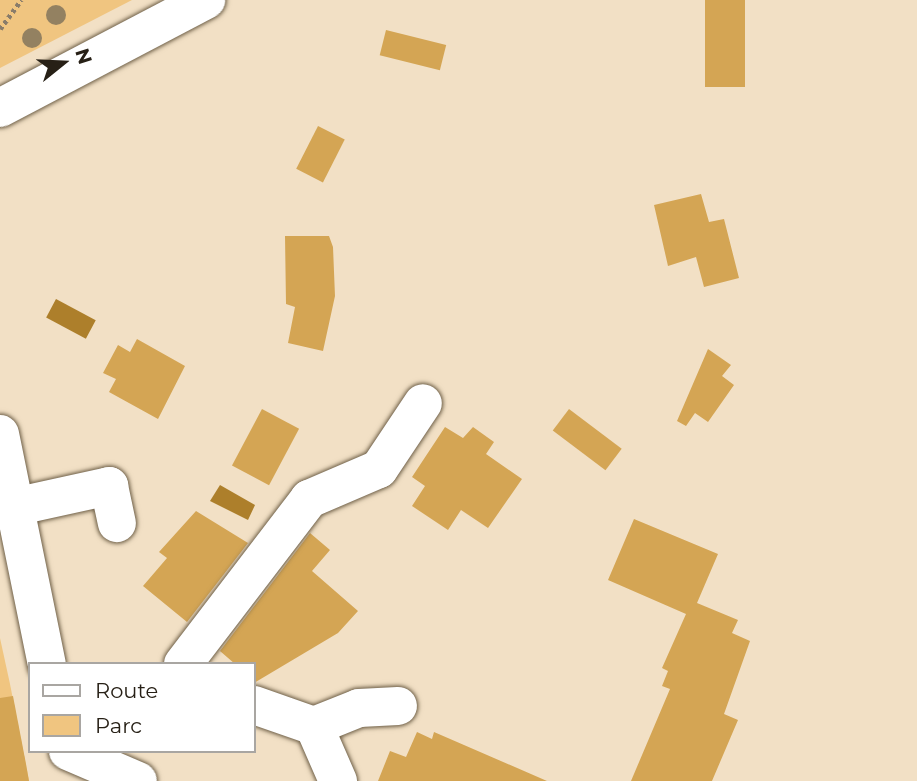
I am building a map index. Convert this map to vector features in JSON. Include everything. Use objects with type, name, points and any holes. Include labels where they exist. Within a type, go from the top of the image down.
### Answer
[{"type":"street","points":[[0,108],[206,0]]},
{"type":"street","points":[[185,662],[309,499],[379,470],[423,403]]},
{"type":"street","points":[[0,434],[6,508],[46,662]]},
{"type":"street","points":[[6,508],[108,486],[117,523]]},
{"type":"street","points":[[256,706],[314,726],[359,708],[398,706]]},
{"type":"street","points":[[314,726],[338,781]]},
{"type":"street","points":[[66,753],[71,781]]},
{"type":"street","points":[[71,753],[138,781]]},
{"type":"path","points":[[0,29],[21,0]]},
{"type":"green space","points":[[0,0],[132,0],[0,68]]},
{"type":"green space","points":[[0,638],[10,684],[29,781],[0,781]]},
{"type":"shaded area","points":[[56,299],[96,320],[86,339],[46,318]]},
{"type":"shaded area","points":[[220,485],[255,505],[248,520],[210,501]]},
{"type":"building","points":[[705,0],[745,0],[745,87],[705,87]]},
{"type":"building","points":[[386,30],[446,45],[440,70],[380,55]]},
{"type":"building","points":[[318,126],[345,140],[323,182],[296,169]]},
{"type":"building","points":[[701,194],[709,222],[724,219],[739,278],[704,287],[696,257],[668,266],[654,205]]},
{"type":"building","points":[[285,236],[329,236],[333,247],[335,296],[323,351],[288,343],[295,307],[286,304]]},
{"type":"building","points":[[137,339],[185,366],[158,419],[109,392],[116,379],[103,373],[118,345],[130,352]]},
{"type":"building","points":[[708,349],[731,365],[722,376],[734,385],[708,422],[695,413],[686,426],[677,421]]},
{"type":"building","points":[[262,409],[299,429],[269,485],[232,466]]},
{"type":"building","points":[[569,409],[622,449],[605,470],[553,431]]},
{"type":"building","points":[[445,427],[463,438],[473,427],[494,442],[486,454],[522,479],[488,528],[461,510],[448,530],[412,506],[425,486],[412,477]]},
{"type":"building","points":[[196,511],[248,543],[187,622],[143,586],[167,558],[159,552]]},
{"type":"building","points":[[634,519],[718,554],[697,603],[738,620],[732,633],[750,641],[724,714],[738,720],[712,781],[631,781],[670,689],[662,686],[668,671],[662,668],[686,614],[608,580]]},
{"type":"building","points":[[310,533],[330,550],[312,571],[358,611],[338,633],[256,682],[256,662],[233,662],[220,651]]},
{"type":"building","points":[[13,696],[29,781],[0,781],[0,698]]},
{"type":"building","points":[[417,732],[432,739],[434,732],[547,781],[378,781],[390,751],[406,757]]}]
